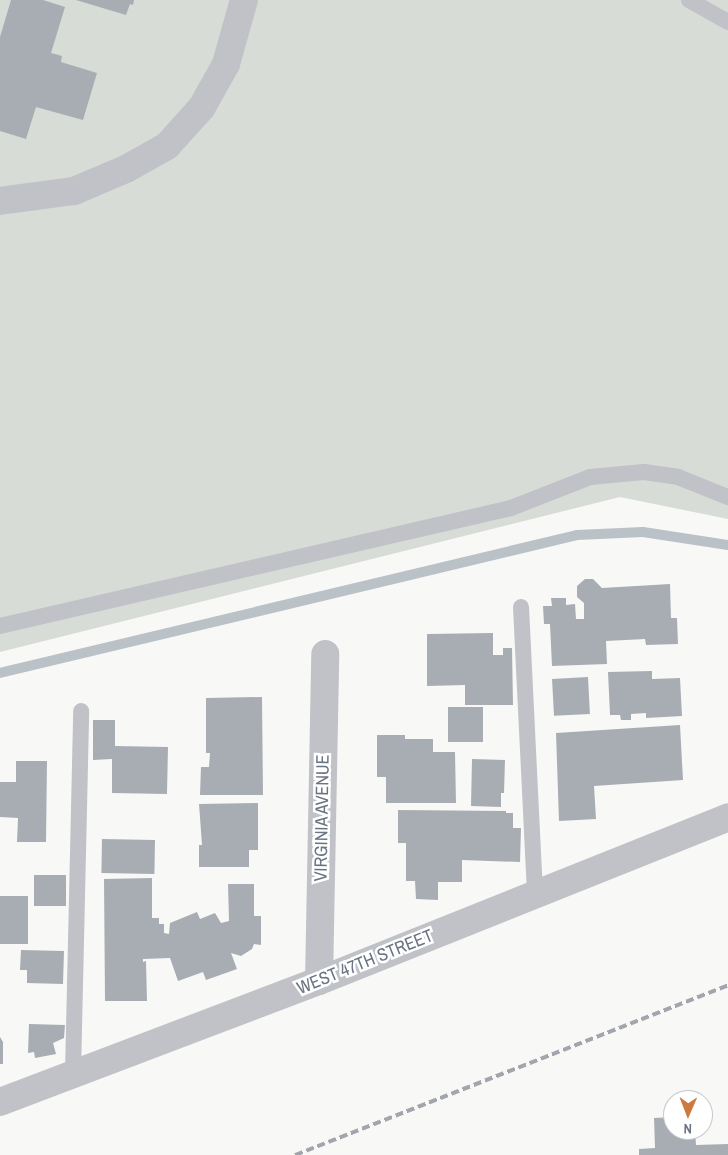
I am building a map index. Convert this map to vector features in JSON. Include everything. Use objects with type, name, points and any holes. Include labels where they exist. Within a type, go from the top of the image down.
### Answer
[{"type":"street","points":[[0,201],[74,191],[126,168],[167,146],[202,107],[226,64],[244,0]]},
{"type":"street","name":"VIRGINIA AVENUE","points":[[319,981],[325,654]]},
{"type":"street","name":"WEST 47TH STREET","points":[[0,1102],[319,981],[728,817]]},
{"type":"lane","points":[[689,0],[728,22]]},
{"type":"lane","points":[[0,626],[510,508],[590,477],[644,472],[678,477],[728,497]]},
{"type":"lane","points":[[521,607],[535,895]]},
{"type":"lane","points":[[73,1074],[81,711]]},
{"type":"shaded area","points":[[0,0],[728,0],[728,519],[620,497],[0,652]]},
{"type":"building","points":[[11,0],[43,0],[65,7],[51,53],[62,56],[61,62],[97,73],[83,120],[36,107],[26,139],[0,131],[0,37]]},
{"type":"building","points":[[76,0],[134,0],[133,5],[130,4],[126,15]]},
{"type":"building","points":[[585,579],[593,579],[602,588],[670,584],[671,618],[677,618],[678,644],[646,645],[645,639],[606,641],[607,664],[552,666],[550,624],[544,624],[543,606],[552,606],[551,598],[566,598],[566,605],[575,604],[576,619],[584,619],[584,603],[577,597],[577,586]]},
{"type":"building","points":[[493,633],[493,655],[503,655],[503,648],[512,648],[513,705],[465,705],[465,685],[427,686],[427,634]]},
{"type":"building","points":[[652,671],[652,679],[680,678],[682,716],[646,718],[646,713],[631,714],[631,720],[621,720],[620,715],[610,715],[608,672]]},
{"type":"building","points":[[588,677],[590,714],[554,716],[552,679]]},
{"type":"building","points":[[262,697],[263,795],[200,795],[201,767],[209,767],[210,753],[206,753],[206,698]]},
{"type":"building","points":[[448,707],[483,707],[483,742],[448,742]]},
{"type":"building","points":[[93,720],[115,720],[115,746],[168,747],[167,794],[112,793],[112,759],[93,760]]},
{"type":"building","points":[[680,725],[683,780],[594,786],[596,819],[559,821],[556,733]]},
{"type":"building","points":[[377,735],[405,735],[405,739],[433,739],[433,752],[455,752],[456,803],[386,803],[386,777],[377,777]]},
{"type":"building","points":[[472,759],[505,760],[504,793],[501,793],[501,807],[471,806]]},
{"type":"building","points":[[16,761],[47,761],[46,842],[17,842],[18,818],[0,817],[0,782],[16,782]]},
{"type":"building","points":[[258,803],[258,850],[249,850],[249,867],[199,867],[199,845],[202,845],[199,804]]},
{"type":"building","points":[[398,810],[506,811],[506,813],[513,813],[513,828],[521,828],[520,862],[462,860],[462,882],[438,882],[438,900],[416,899],[415,881],[406,881],[406,843],[398,843]]},
{"type":"building","points":[[102,839],[155,840],[154,874],[101,873]]},
{"type":"building","points":[[34,875],[66,875],[66,906],[34,906]]},
{"type":"building","points":[[152,878],[152,918],[159,918],[159,924],[164,924],[164,933],[169,934],[170,923],[197,912],[200,919],[215,913],[221,923],[229,921],[228,884],[254,884],[254,916],[261,916],[261,945],[254,944],[252,949],[241,956],[231,953],[237,969],[206,980],[203,972],[178,981],[170,958],[143,959],[143,962],[146,961],[147,1001],[105,1001],[104,879]]},
{"type":"building","points":[[0,896],[28,896],[28,944],[0,944]]},
{"type":"building","points":[[21,950],[64,951],[63,984],[27,983],[27,970],[20,970]]},
{"type":"building","points":[[29,1024],[65,1025],[64,1038],[53,1043],[56,1054],[35,1058],[34,1052],[28,1053]]},
{"type":"building","points":[[0,1037],[3,1042],[3,1064],[0,1064]]},
{"type":"building","points":[[654,1118],[663,1118],[663,1140],[696,1140],[696,1145],[728,1144],[728,1155],[639,1155],[639,1149],[655,1148]]},
{"type":"waterway","points":[[0,673],[577,535],[643,532],[728,545]]},
{"type":"railway","points":[[295,1155],[728,985]]}]
